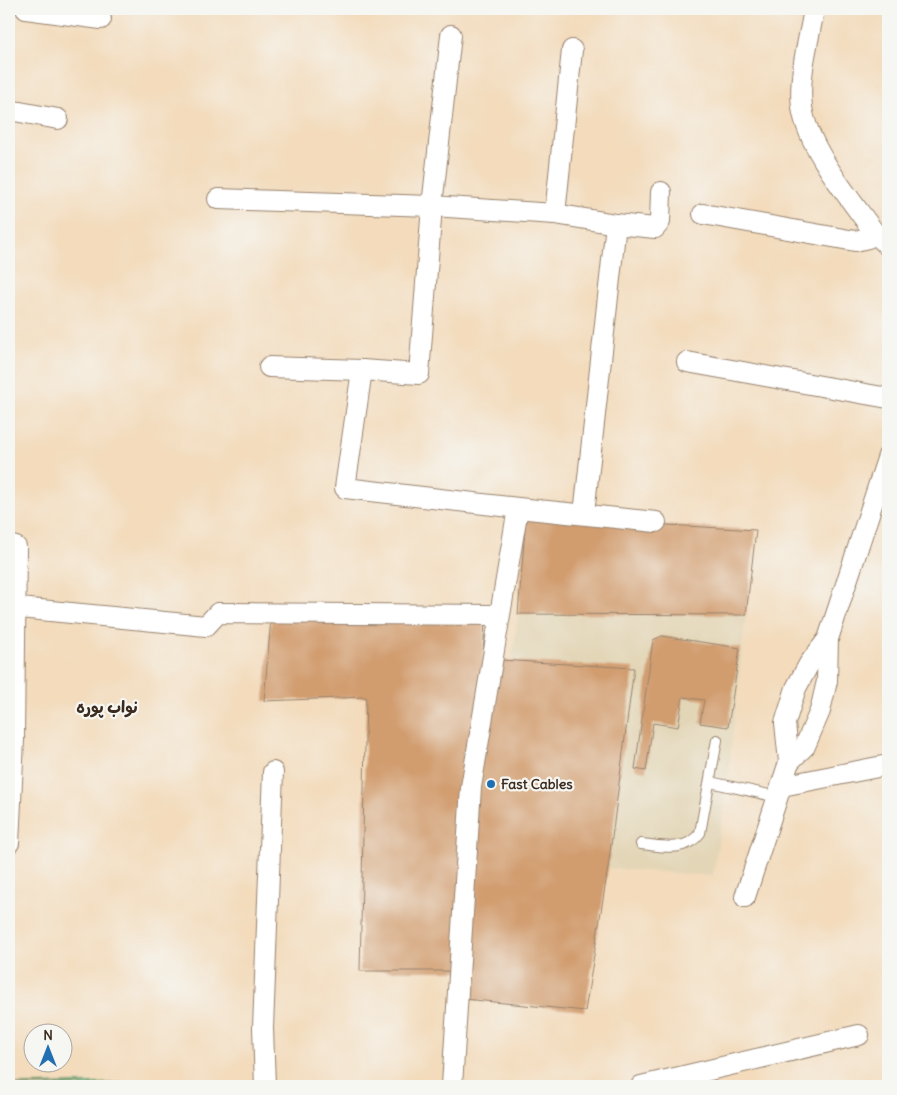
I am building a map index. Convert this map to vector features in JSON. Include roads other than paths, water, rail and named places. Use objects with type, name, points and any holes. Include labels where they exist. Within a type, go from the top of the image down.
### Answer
[{"type":"street","points":[[26,9],[101,19]]},
{"type":"street","points":[[814,9],[804,68],[802,93],[802,108],[807,128],[822,158],[874,232],[888,246]]},
{"type":"street","points":[[269,367],[419,374],[432,206],[451,35]]},
{"type":"street","points":[[555,214],[572,50]]},
{"type":"street","points":[[9,110],[58,119]]},
{"type":"street","points":[[218,199],[432,206],[555,214],[655,228],[660,222],[661,192]]},
{"type":"street","points":[[703,214],[856,241],[868,238],[874,232]]},
{"type":"street","points":[[584,514],[616,224]]},
{"type":"street","points":[[687,362],[888,398]]},
{"type":"street","points":[[362,370],[345,488],[656,522]]},
{"type":"street","points":[[789,762],[805,746],[820,711],[827,681],[828,639],[888,456]]},
{"type":"street","points":[[452,1086],[471,787],[518,508]]},
{"type":"street","points":[[9,545],[16,547],[12,607],[12,740],[9,842]]},
{"type":"street","points":[[12,607],[206,626],[218,613],[499,615]]},
{"type":"street","points":[[745,897],[789,762],[785,723],[796,688],[809,664],[828,639]]},
{"type":"street","points":[[780,792],[888,765]]},
{"type":"street","points":[[265,1086],[263,1028],[274,772]]},
{"type":"street","points":[[641,1086],[859,1035]]},
{"type":"lane","points":[[641,844],[684,846],[693,842],[700,833],[717,740]]},
{"type":"lane","points":[[710,782],[780,792]]},
{"type":"place","name":"Fast Cables","points":[[491,784]]},
{"type":"district","name":"نواب پورہ","points":[[107,707]]}]
